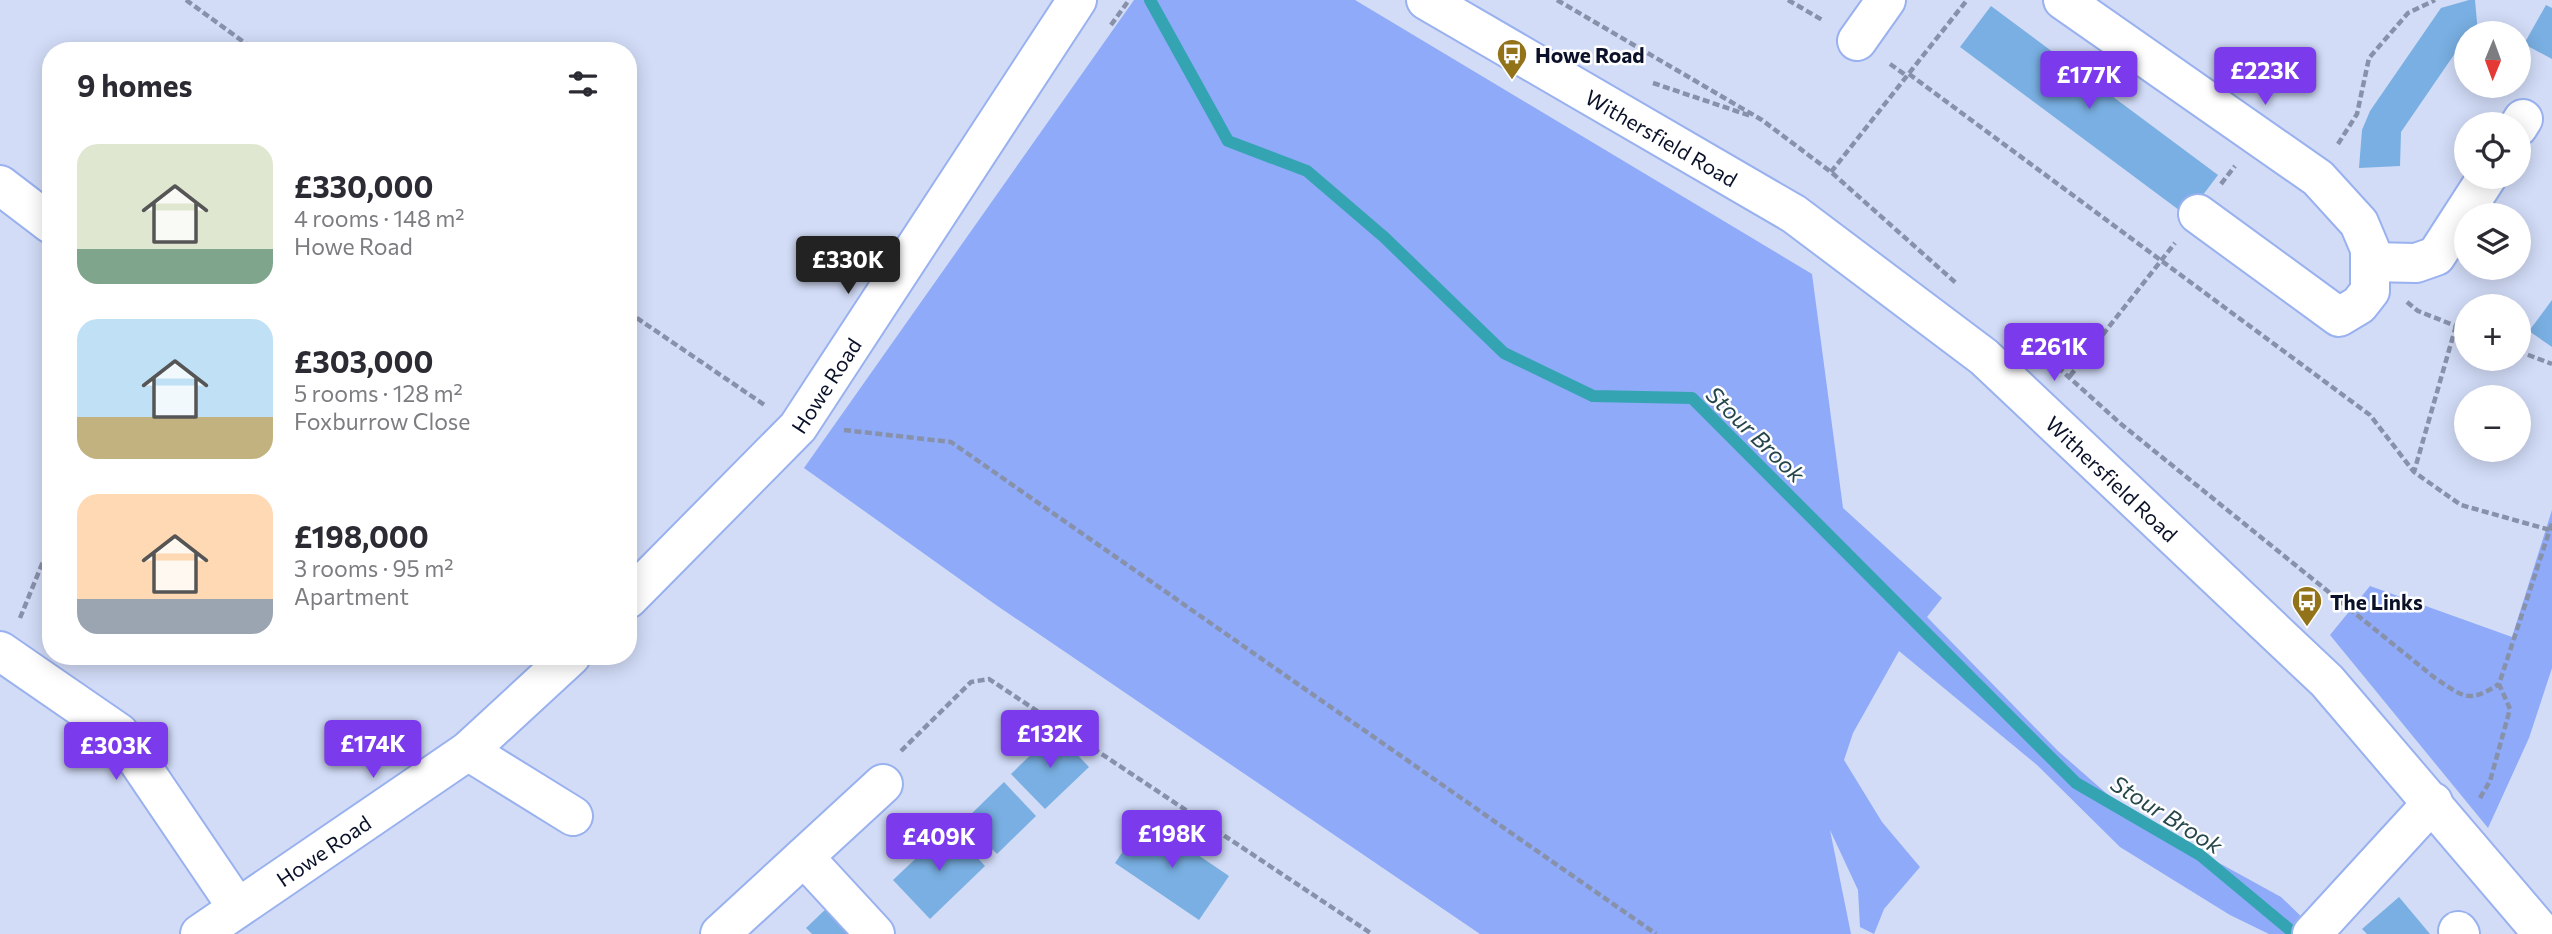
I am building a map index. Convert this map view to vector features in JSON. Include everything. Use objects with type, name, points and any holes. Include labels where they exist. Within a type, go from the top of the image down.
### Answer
[{"type":"street","name":"Howe Road","points":[[637,591],[816,428],[1077,0]]},
{"type":"street","name":"Withersfield Road","points":[[1426,0],[1794,214],[1984,357],[2327,681],[2460,832],[2543,934]]},
{"type":"street","points":[[1857,41],[1886,0]]},
{"type":"street","points":[[2063,0],[2257,138],[2318,178],[2359,223],[2370,249],[2371,291],[2359,305],[2339,317],[2197,214]]},
{"type":"street","points":[[0,185],[42,217]]},
{"type":"street","points":[[2370,268],[2416,262],[2436,256],[2479,189]]},
{"type":"street","points":[[3,653],[119,733],[237,907]]},
{"type":"street","name":"Howe Road","points":[[200,934],[468,751],[561,665]]},
{"type":"street","points":[[468,751],[573,816]]},
{"type":"street","points":[[720,934],[804,857],[888,771]]},
{"type":"street","points":[[2316,928],[2433,802]]},
{"type":"street","points":[[804,857],[875,934]]},
{"type":"path","points":[[186,0],[244,42]]},
{"type":"path","points":[[1557,0],[1762,120],[1831,172],[1961,288]]},
{"type":"path","points":[[1831,172],[1967,0]]},
{"type":"path","points":[[2318,178],[2357,114],[2368,58],[2407,13],[2435,0]]},
{"type":"path","points":[[1909,74],[2370,415],[2414,472],[2461,505],[2550,530]]},
{"type":"path","points":[[2070,376],[2257,138]]},
{"type":"path","points":[[637,318],[816,428],[951,442],[1656,934]]},
{"type":"path","points":[[2414,472],[2454,333]]},
{"type":"path","points":[[2041,352],[2121,424],[2435,678],[2462,695],[2479,697],[2499,684],[2552,523]]},
{"type":"path","points":[[2531,356],[2552,364]]},
{"type":"path","points":[[3,653],[42,563]]},
{"type":"path","points":[[888,771],[971,682],[989,679],[1372,934]]},
{"type":"path","points":[[2460,832],[2490,781],[2510,709],[2499,684]]},
{"type":"shaded area","points":[[1134,0],[1355,0],[1812,274],[1843,508],[1942,598],[1927,617],[2058,751],[2130,814],[2281,897],[2309,924],[2288,934],[2269,934],[2230,915],[2120,847],[2037,765],[1899,651],[1853,733],[1844,760],[1882,822],[1920,867],[1884,909],[1874,934],[1860,927],[1858,890],[1830,830],[1851,934],[1480,934],[996,605],[804,468]]},
{"type":"shaded area","points":[[2552,510],[2552,668],[2529,738],[2488,828],[2330,635],[2370,586],[2512,637]]},
{"type":"building","points":[[2475,0],[2477,21],[2454,21],[2454,55],[2401,132],[2400,166],[2359,168],[2362,130],[2370,111],[2441,8]]},
{"type":"building","points":[[2546,5],[2552,8],[2552,59],[2531,48],[2531,32]]},
{"type":"building","points":[[1991,6],[2218,175],[2187,216],[1960,47]]},
{"type":"building","points":[[2552,300],[2552,347],[2531,332],[2531,328]]},
{"type":"building","points":[[1055,731],[1089,767],[1045,809],[1011,774]]},
{"type":"building","points":[[1004,782],[1036,816],[997,854],[964,821]]},
{"type":"building","points":[[1145,819],[1229,876],[1199,920],[1115,863]]},
{"type":"building","points":[[949,827],[985,866],[930,919],[893,880]]},
{"type":"building","points":[[2399,897],[2430,934],[2367,934],[2362,929]]},
{"type":"building","points":[[830,905],[858,934],[812,934],[806,928]]},
{"type":"waterway","name":"Stour Brook","points":[[1150,0],[1228,141],[1307,171],[1384,237],[1504,353],[1593,396],[1692,398],[2076,783],[2200,855],[2295,934]]},
{"type":"place","name":"Howe Road","points":[[1512,81]]},
{"type":"place","name":"The Links","points":[[2307,628]]}]
